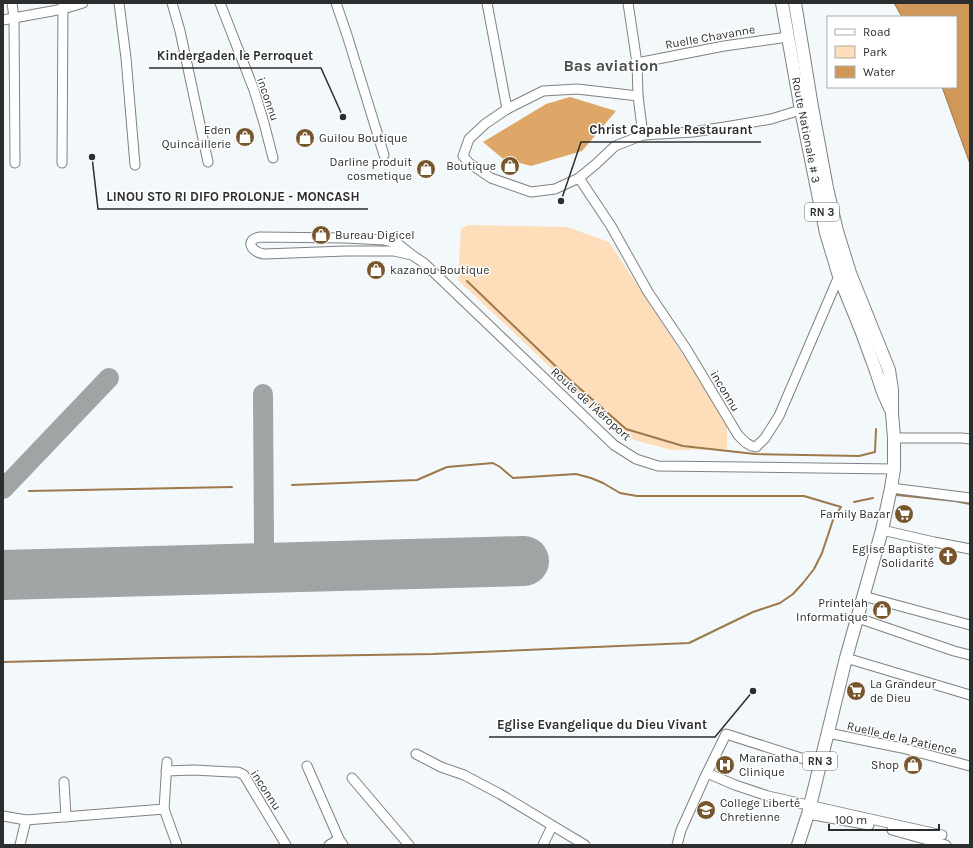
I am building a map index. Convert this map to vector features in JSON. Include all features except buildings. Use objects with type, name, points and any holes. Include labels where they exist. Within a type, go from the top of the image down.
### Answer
[{"type":"main road","name":"Route Nationale # 3","points":[[782,3],[788,37],[837,231],[850,273],[888,370],[892,390],[894,438],[894,468],[882,530],[846,658],[809,809],[798,845]]},
{"type":"main road","name":"Route Nationale # 3","points":[[795,3],[807,108],[826,233],[839,276],[892,413]]},
{"type":"street","points":[[12,3],[14,18],[15,163]]},
{"type":"street","points":[[3,20],[63,6],[83,3]]},
{"type":"street","points":[[119,3],[126,58],[135,165]]},
{"type":"street","points":[[172,3],[180,31],[208,162]]},
{"type":"street","name":"inconnu","points":[[220,3],[254,90],[273,158]]},
{"type":"street","points":[[336,3],[384,155]]},
{"type":"street","points":[[487,3],[507,109]]},
{"type":"street","points":[[628,3],[637,63],[638,96],[643,135]]},
{"type":"street","points":[[62,163],[63,6]]},
{"type":"street","name":"Ruelle Chavanne","points":[[637,63],[724,46],[788,37]]},
{"type":"street","points":[[638,96],[577,89],[543,90],[507,109],[485,124],[469,139],[463,156],[469,163],[491,178],[531,192],[556,190],[579,178],[615,146],[643,135],[693,132],[731,126],[771,119],[807,108]]},
{"type":"street","name":"inconnu","points":[[579,178],[611,226],[648,292],[687,350],[738,435],[746,444],[751,446],[756,447],[765,438],[779,416],[839,276]]},
{"type":"street","name":"Route de l'Aéroport","points":[[412,255],[394,251],[264,254],[251,248],[251,244],[253,240],[260,237],[345,238],[384,240],[397,243],[424,263],[614,445],[636,459],[658,466],[894,468]]},
{"type":"street","points":[[894,438],[970,439]]},
{"type":"street","points":[[891,488],[970,498]]},
{"type":"street","points":[[882,530],[970,549]]},
{"type":"street","points":[[863,596],[970,625]]},
{"type":"street","points":[[858,618],[954,651],[970,655]]},
{"type":"street","points":[[846,658],[970,695]]},
{"type":"street","name":"Ruelle de la Patience","points":[[828,733],[902,748],[970,766]]},
{"type":"street","points":[[677,845],[681,830],[726,734],[820,764]]},
{"type":"street","points":[[416,754],[441,767],[464,775],[500,794],[585,845]]},
{"type":"street","points":[[306,766],[341,842],[329,845]]},
{"type":"street","name":"inconnu","points":[[177,845],[164,809],[166,767],[238,772],[244,775],[285,844]]},
{"type":"street","points":[[707,773],[735,785],[809,809],[946,845]]},
{"type":"street","points":[[352,778],[409,845]]},
{"type":"street","points":[[64,782],[66,817]]},
{"type":"street","points":[[3,816],[26,820],[164,809]]},
{"type":"street","points":[[809,809],[942,835]]},
{"type":"street","points":[[20,845],[26,820]]},
{"type":"street","points":[[543,845],[552,826]]},
{"type":"green space","points":[[468,225],[567,227],[609,242],[727,422],[727,449],[671,450],[634,440],[591,406],[458,280],[461,229]]},
{"type":"shaded area","points":[[570,97],[616,111],[582,151],[531,166],[502,158],[483,142],[546,104]]},
{"type":"water","points":[[894,3],[970,3],[970,164],[942,88],[957,88],[957,16],[901,16]]},
{"type":"waterway","points":[[467,281],[569,379],[626,429],[683,446],[755,454],[859,456],[875,452],[876,429]]},
{"type":"waterway","points":[[3,662],[433,654],[689,643],[753,612],[780,603],[793,594],[814,569],[822,553],[833,520],[841,507],[804,496],[637,496],[620,493],[603,483],[576,474],[513,478],[493,463],[447,467],[417,480],[292,485]]},
{"type":"waterway","points":[[29,491],[232,487]]},
{"type":"waterway","points":[[897,495],[970,504]]},
{"type":"waterway","points":[[854,502],[873,498]]},
{"type":"taxiway","points":[[3,489],[109,378]]},
{"type":"taxiway","points":[[263,394],[264,544],[267,553],[272,559],[288,567]]},
{"type":"taxiway","points":[[240,569],[256,561],[264,544]]},
{"type":"runway","points":[[3,575],[524,561]]},
{"type":"place","name":"Kindergaden le Perroquet","points":[[343,117]]},
{"type":"place","name":"Eden Quincaillerie","points":[[245,137]]},
{"type":"place","name":"Guilou Boutique","points":[[305,138]]},
{"type":"place","name":"LINOU STO RI DIFO PROLONJE - MONCASH","points":[[92,157]]},
{"type":"place","name":"Boutique","points":[[510,166]]},
{"type":"place","name":"Darline produit cosmetique","points":[[426,169]]},
{"type":"place","name":"Christ Capable Restaurant","points":[[561,201]]},
{"type":"place","name":"Bureau Digicel","points":[[321,235]]},
{"type":"place","name":"kazanou Boutique","points":[[376,270]]},
{"type":"place","name":"Family Bazar","points":[[904,514]]},
{"type":"place","name":"Eglise Baptiste Solidarité","points":[[948,556]]},
{"type":"place","name":"Printelah Informatique","points":[[882,610]]},
{"type":"place","name":"Eglise Evangelique du Dieu Vivant","points":[[753,691]]},
{"type":"place","name":"La Grandeur de Dieu","points":[[856,691]]},
{"type":"place","name":"Maranatha Clinique","points":[[725,765]]},
{"type":"place","name":"Shop","points":[[913,765]]},
{"type":"place","name":"College Liberté Chretienne","points":[[706,810]]},
{"type":"district","name":"Bas aviation","points":[[611,65]]}]
